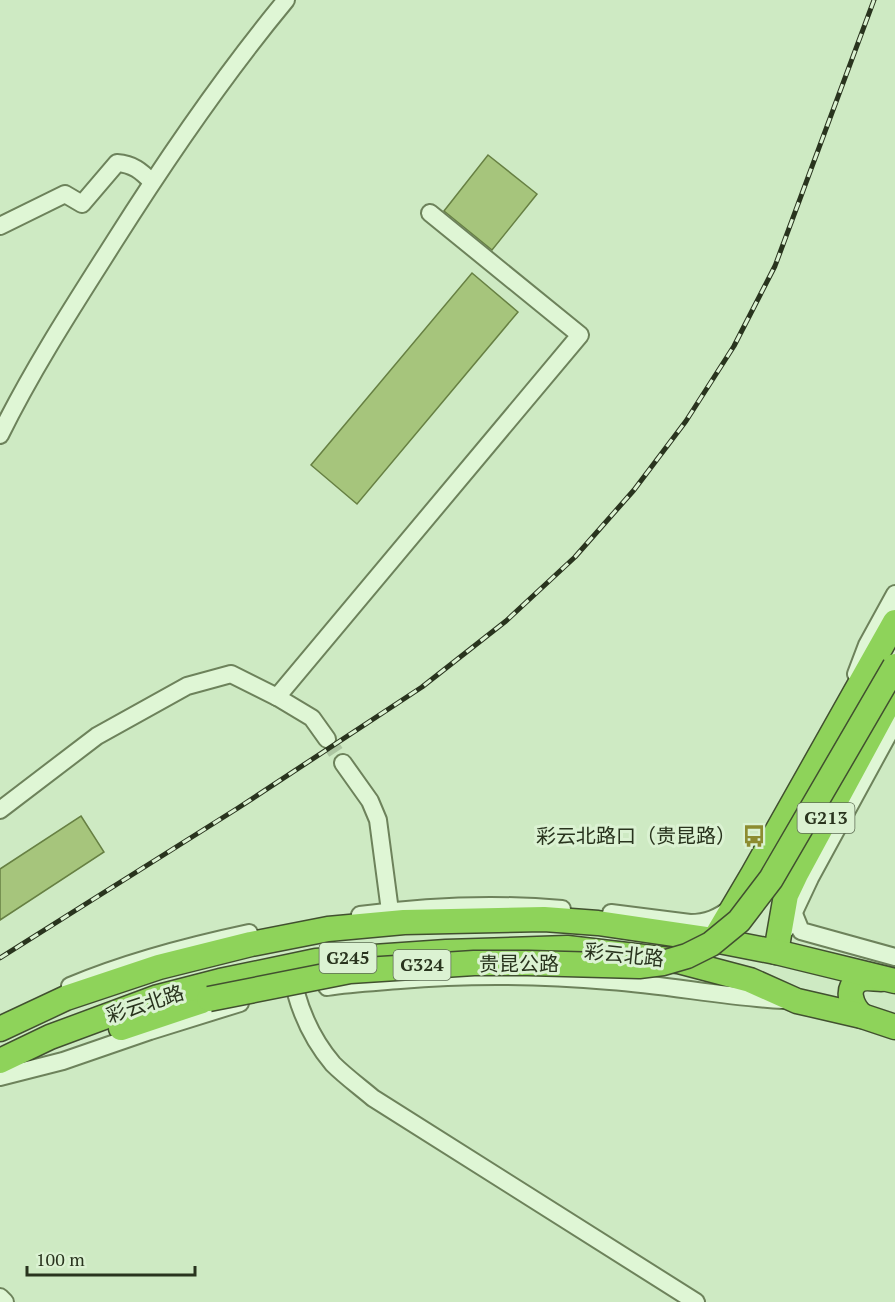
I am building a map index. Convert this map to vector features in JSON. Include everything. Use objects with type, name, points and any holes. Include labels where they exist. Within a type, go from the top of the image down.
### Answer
[{"type":"highway","name":"G213","points":[[714,939],[895,622]]},
{"type":"highway","name":"贵昆公路","points":[[0,1061],[62,1048],[209,999],[350,971],[474,963],[639,966],[663,963],[687,956],[711,944],[739,921],[771,879],[895,666]]},
{"type":"highway","name":"G213","points":[[776,952],[790,904],[895,691]]},
{"type":"highway","points":[[756,869],[756,886],[763,896],[774,900],[781,899],[790,904]]},
{"type":"highway","name":"彩云北路","points":[[7,1019],[66,998],[87,985],[251,944],[328,929],[404,922],[544,920],[598,923],[714,939],[893,973]]},
{"type":"highway","points":[[690,923],[714,939]]},
{"type":"highway","name":"彩云北路","points":[[0,1061],[50,1037],[158,997],[220,981],[316,961],[435,952],[567,948],[645,956],[710,968],[750,980],[797,1001],[862,1016],[895,1027]]},
{"type":"highway","points":[[862,1016],[851,1003],[851,991],[855,983],[863,978],[893,973]]},
{"type":"highway","points":[[7,1019],[87,985]]},
{"type":"street","points":[[0,435],[58,328],[152,182],[247,47],[286,0]]},
{"type":"street","points":[[0,226],[65,194],[82,204],[117,162],[136,168],[152,182]]},
{"type":"street","points":[[277,697],[580,335],[430,213]]},
{"type":"street","points":[[842,715],[867,645],[895,594]]},
{"type":"street","points":[[0,810],[97,736],[187,686],[231,674],[312,718],[327,739]]},
{"type":"street","points":[[893,973],[801,931],[790,904],[810,878],[895,722]]},
{"type":"street","points":[[343,763],[369,801],[378,820],[390,911]]},
{"type":"street","points":[[87,985],[103,972],[198,944],[299,922],[448,906],[514,905],[596,911],[690,923],[712,920],[734,906]]},
{"type":"street","points":[[0,1077],[63,1061],[150,1030],[240,1003],[345,984],[428,978],[522,976],[611,981],[743,998],[797,1001]]},
{"type":"street","points":[[297,993],[315,1039],[334,1064],[373,1098],[696,1302]]},
{"type":"street","points":[[0,1297],[5,1302]]},
{"type":"building","points":[[488,155],[537,194],[492,250],[444,211]]},
{"type":"building","points":[[472,273],[518,312],[357,504],[311,465]]},
{"type":"building","points":[[81,816],[104,852],[0,920],[0,869]]},
{"type":"tunnel","points":[[327,739],[343,763]]},
{"type":"railway","points":[[0,958],[238,808],[422,687],[506,621],[575,557],[634,490],[686,421],[734,346],[775,266],[874,0]]},
{"type":"place","name":"彩云北路口（贵昆路）","points":[[754,836]]}]
